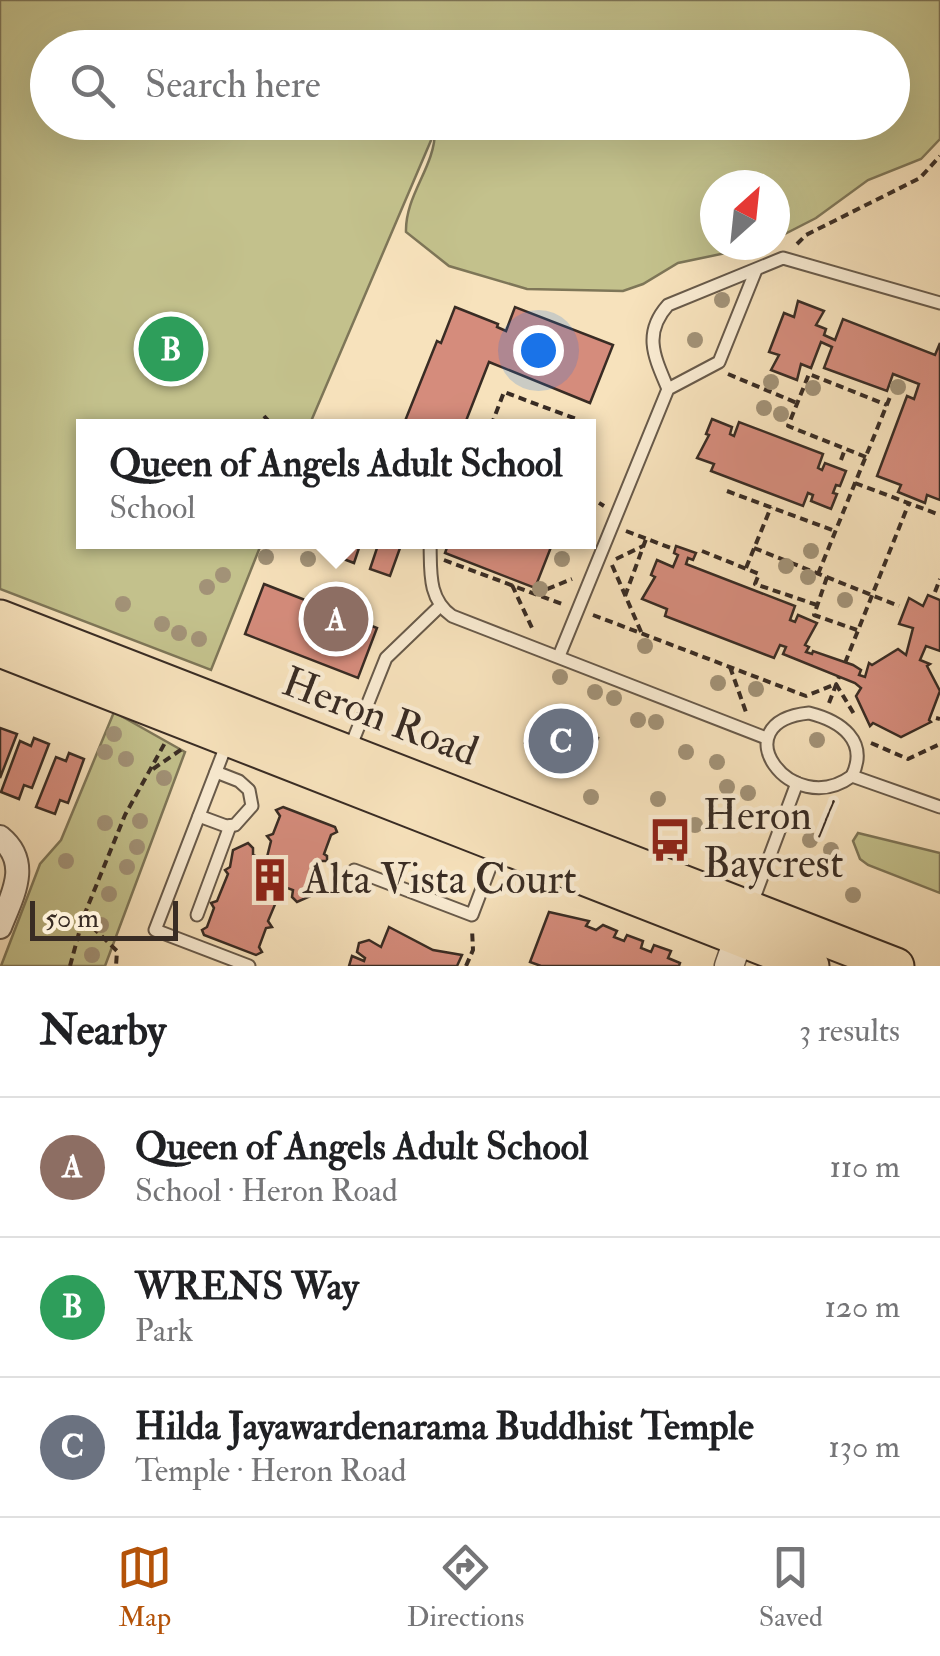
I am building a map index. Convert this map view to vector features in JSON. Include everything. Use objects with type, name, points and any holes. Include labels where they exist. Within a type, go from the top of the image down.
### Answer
[{"type":"main road","name":"Heron Road","points":[[0,618],[739,938],[896,966]]},
{"type":"main road","name":"Heron Road","points":[[0,649],[228,739],[342,766],[500,844],[811,966]]},
{"type":"street","points":[[0,837],[10,845],[18,862],[19,879],[0,928]]},
{"type":"lane","points":[[668,389],[650,346],[659,316],[668,306],[778,260]]},
{"type":"lane","points":[[790,260],[940,303]]},
{"type":"lane","points":[[559,656],[668,389],[719,362],[756,270]]},
{"type":"lane","points":[[430,549],[432,584],[440,607],[452,616],[766,738]]},
{"type":"lane","points":[[342,766],[386,658],[440,607]]},
{"type":"lane","points":[[809,712],[837,722],[851,736],[858,758],[852,776],[826,789],[797,783],[782,775],[774,764],[766,738],[776,723],[809,712]]},
{"type":"lane","points":[[228,739],[155,930],[249,966]]},
{"type":"lane","points":[[197,915],[230,826],[246,816],[252,798],[240,781],[216,772]]},
{"type":"lane","points":[[852,776],[940,807]]},
{"type":"lane","points":[[739,938],[797,783]]},
{"type":"lane","points":[[198,816],[230,826]]},
{"type":"lane","points":[[354,870],[472,914],[500,844]]},
{"type":"path","points":[[790,251],[806,234],[920,178],[940,156]]},
{"type":"path","points":[[711,366],[797,403]]},
{"type":"path","points":[[866,456],[788,426],[797,403],[809,374],[887,405]]},
{"type":"path","points":[[494,419],[504,392],[576,419]]},
{"type":"path","points":[[818,574],[890,397]]},
{"type":"path","points":[[264,416],[267,419]]},
{"type":"path","points":[[841,460],[846,448]]},
{"type":"path","points":[[855,483],[940,515]]},
{"type":"path","points":[[726,491],[836,531]]},
{"type":"path","points":[[845,663],[909,503]]},
{"type":"path","points":[[746,568],[771,507]]},
{"type":"path","points":[[612,526],[671,548]]},
{"type":"path","points":[[625,596],[646,539]]},
{"type":"path","points":[[642,634],[610,562],[643,546]]},
{"type":"path","points":[[754,548],[899,606]]},
{"type":"path","points":[[432,549],[566,606]]},
{"type":"path","points":[[702,551],[759,574],[756,584],[817,605]]},
{"type":"path","points":[[828,577],[814,615],[858,630]]},
{"type":"path","points":[[535,594],[577,578]]},
{"type":"path","points":[[935,592],[940,579]]},
{"type":"path","points":[[512,585],[534,628],[532,647]]},
{"type":"path","points":[[588,614],[806,696],[836,684]]},
{"type":"path","points":[[730,668],[748,715],[742,729]]},
{"type":"path","points":[[824,716],[839,677]]},
{"type":"path","points":[[836,684],[854,714]]},
{"type":"path","points":[[70,966],[83,918],[126,815],[170,732]]},
{"type":"path","points":[[851,736],[908,758],[940,744]]},
{"type":"path","points":[[150,771],[190,743]]},
{"type":"path","points":[[466,966],[472,950],[472,914]]},
{"type":"path","points":[[83,918],[117,951],[116,966]]},
{"type":"shaded area","points":[[0,0],[940,0],[940,139],[921,159],[868,180],[816,218],[790,231],[790,170],[700,170],[700,258],[678,263],[623,291],[527,289],[449,266],[406,232],[410,206],[434,140],[910,140],[910,30],[30,30],[30,140],[431,140],[312,419],[76,419],[76,549],[259,549],[211,670],[0,589]]},
{"type":"shaded area","points":[[114,712],[185,752],[105,966],[1,966],[40,864],[61,840]]},
{"type":"shaded area","points":[[858,833],[940,853],[940,893],[868,865],[860,859],[853,841]]},
{"type":"building","points":[[798,301],[824,311],[816,325],[826,329],[824,335],[835,340],[843,319],[935,355],[940,343],[940,500],[927,495],[925,503],[898,492],[901,485],[877,476],[907,396],[914,399],[919,384],[893,374],[887,391],[824,368],[832,347],[821,342],[811,368],[801,364],[797,380],[771,370],[779,355],[769,352],[784,313],[794,317]]},
{"type":"building","points":[[455,307],[506,331],[515,307],[613,345],[590,403],[489,362],[467,419],[406,419],[437,341],[441,343]]},
{"type":"building","points":[[712,419],[732,427],[730,434],[734,436],[739,422],[823,454],[818,468],[822,470],[825,463],[846,471],[840,486],[836,485],[831,509],[811,501],[813,495],[808,493],[803,506],[711,471],[714,464],[697,458]]},
{"type":"building","points":[[676,546],[696,553],[686,564],[795,606],[790,620],[795,622],[798,615],[817,623],[805,645],[809,647],[806,652],[853,665],[865,677],[869,663],[872,665],[898,649],[906,655],[913,628],[899,624],[909,598],[923,606],[928,595],[940,600],[940,651],[926,646],[920,660],[930,664],[927,666],[940,691],[931,722],[901,737],[873,723],[870,726],[856,696],[861,688],[855,683],[783,654],[786,647],[780,645],[774,658],[665,616],[667,609],[642,599],[655,577],[651,575],[657,560],[673,567],[678,555],[674,553]]},
{"type":"building","points":[[335,549],[359,549],[354,563],[333,555]]},
{"type":"building","points":[[377,549],[400,549],[390,576],[370,569]]},
{"type":"building","points":[[446,549],[550,549],[535,588],[445,553]]},
{"type":"building","points":[[264,584],[377,628],[358,678],[245,634]]},
{"type":"building","points":[[535,717],[598,738],[588,764],[556,754],[555,758],[525,743]]},
{"type":"building","points":[[0,728],[17,734],[0,778]]},
{"type":"building","points":[[34,738],[49,744],[32,788],[24,785],[19,799],[1,792],[20,741],[31,746]]},
{"type":"building","points":[[69,753],[84,759],[68,803],[60,800],[55,814],[36,807],[56,757],[66,761]]},
{"type":"building","name":"Alta Vista Court","points":[[283,807],[335,827],[337,832],[331,835],[324,854],[327,861],[321,861],[310,889],[313,895],[297,902],[292,897],[293,890],[282,886],[278,896],[282,900],[276,902],[268,921],[272,927],[266,928],[259,947],[262,952],[256,955],[204,935],[202,930],[207,927],[214,908],[211,903],[217,901],[228,874],[225,870],[230,867],[233,850],[248,843],[253,855],[266,861],[271,841],[267,836],[273,834],[280,816],[276,810]]},
{"type":"building","points":[[549,912],[589,921],[586,926],[596,930],[603,925],[617,931],[614,937],[624,941],[627,935],[643,941],[641,948],[651,952],[654,945],[671,951],[668,958],[680,963],[679,966],[541,966],[530,962]]},
{"type":"building","points":[[389,927],[433,950],[462,955],[457,966],[349,966],[352,956],[364,961],[357,952],[359,943],[369,940],[381,947]]},
{"type":"place","name":"WRENS Way","points":[[171,349]]},
{"type":"place","name":"Queen of Angels Adult School","points":[[336,619]]},
{"type":"place","name":"Hilda Jayawardenarama Buddhist Temple","points":[[561,741]]},
{"type":"place","name":"Heron / Baycrest","points":[[670,840]]},
{"type":"place","name":"Alta Vista Court","points":[[270,880]]}]
